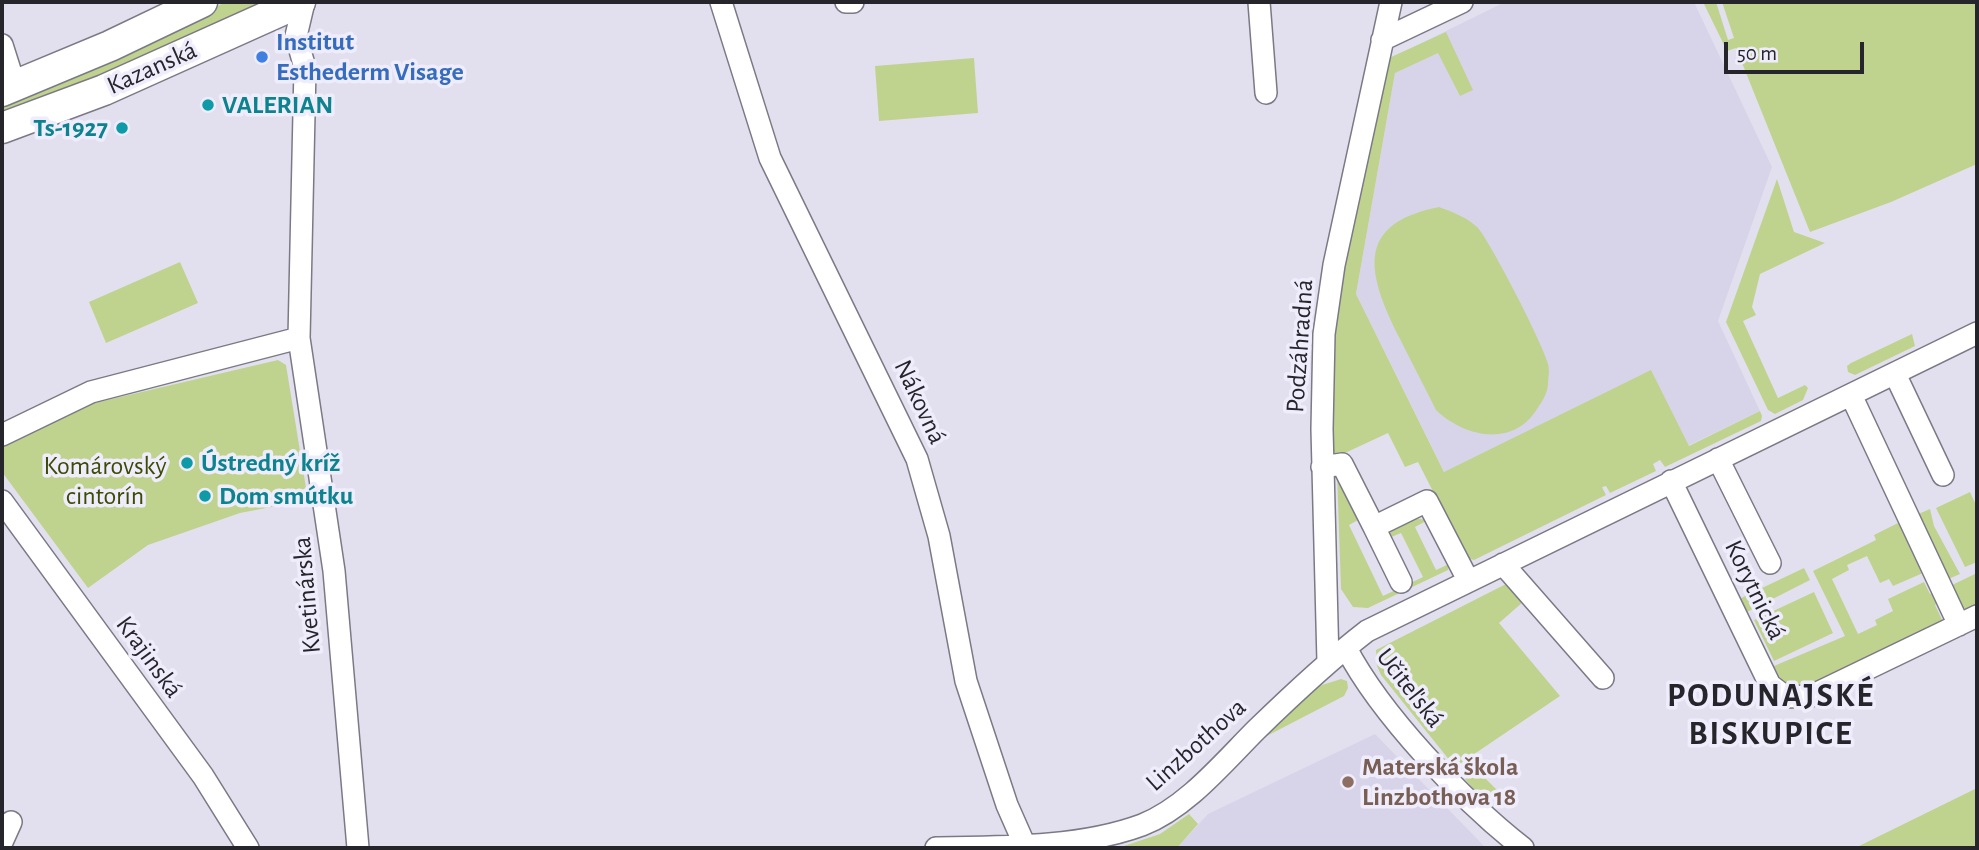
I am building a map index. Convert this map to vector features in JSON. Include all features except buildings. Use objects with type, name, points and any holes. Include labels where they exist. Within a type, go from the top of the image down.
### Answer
[{"type":"main road","name":"Kazanská","points":[[8,88],[202,2]]},
{"type":"main road","name":"Kazanská","points":[[2,128],[104,90],[302,2]]},
{"type":"street","name":"Kvetinárska","points":[[302,2],[296,36],[305,68],[299,338],[333,561],[358,848]]},
{"type":"street","name":"Nákovná","points":[[721,2],[770,158],[917,459],[939,536],[966,681],[1022,847]]},
{"type":"street","points":[[846,2],[853,2]]},
{"type":"street","points":[[1259,2],[1266,93]]},
{"type":"street","name":"Podzáhradná","points":[[1328,662],[1322,362],[1328,301],[1391,2]]},
{"type":"street","points":[[1382,40],[1443,5]]},
{"type":"street","points":[[246,26],[296,36]]},
{"type":"street","points":[[2,45],[8,88]]},
{"type":"street","points":[[1346,648],[1367,631],[1468,580],[1977,333]]},
{"type":"street","points":[[2,435],[91,392],[299,338]]},
{"type":"street","points":[[1895,374],[1942,475]]},
{"type":"street","name":"Korytnická","points":[[1671,481],[1770,685],[1786,697],[1811,696],[1968,620],[1851,395]]},
{"type":"street","name":"Korytnická","points":[[1718,459],[1770,563]]},
{"type":"street","points":[[1322,467],[1342,464],[1401,582]]},
{"type":"street","name":"Krajinská","points":[[2,501],[202,776],[248,848]]},
{"type":"street","points":[[1374,527],[1427,501],[1468,580]]},
{"type":"street","points":[[1503,564],[1603,678]]},
{"type":"street","name":"Linzbothova","points":[[936,848],[1022,847],[1061,843],[1103,835],[1159,817],[1214,771],[1346,648]]},
{"type":"street","name":"Učiteľská","points":[[1346,648],[1362,678],[1454,787],[1523,848]]},
{"type":"street","points":[[2,842],[11,822]]},
{"type":"shaded area","points":[[1505,2],[1694,2],[1772,167],[1718,321],[1760,411],[1481,546],[1356,294],[1395,73],[1389,59]]},
{"type":"shaded area","name":"Materská škola Linzbothova 18","points":[[1375,734],[1486,848],[1177,848],[1208,814]]},
{"type":"green space","points":[[226,2],[261,2],[102,75],[2,115],[2,102],[80,70]]},
{"type":"green space","points":[[1703,2],[1716,2],[1728,40],[1734,38],[1722,2],[1977,2],[1977,164],[1891,202],[1810,232],[1736,48],[1727,51]]},
{"type":"green space","points":[[1446,32],[1473,90],[1460,96],[1438,53],[1395,73],[1356,294],[1444,472],[1651,370],[1689,446],[1760,411],[1762,416],[1761,421],[1665,467],[1660,460],[1653,464],[1656,471],[1610,493],[1606,486],[1602,487],[1606,495],[1474,560],[1467,558],[1418,462],[1405,467],[1388,433],[1332,459],[1331,356],[1340,280],[1389,58]]},
{"type":"green space","points":[[974,58],[978,113],[879,121],[875,66]]},
{"type":"green space","points":[[1777,179],[1794,232],[1825,243],[1760,274],[1752,307],[1756,315],[1743,321],[1778,398],[1805,385],[1808,388],[1803,400],[1775,414],[1768,410],[1726,322]]},
{"type":"green space","points":[[1439,207],[1468,220],[1483,235],[1527,316],[1548,364],[1547,388],[1539,406],[1527,421],[1502,434],[1474,432],[1460,427],[1436,410],[1380,293],[1375,273],[1375,255],[1380,239],[1392,226],[1411,215]]},
{"type":"green space","points":[[180,262],[198,303],[106,343],[89,302]]},
{"type":"green space","points":[[1912,334],[1915,346],[1855,375],[1848,372],[1847,366],[1851,363]]},
{"type":"green space","name":"Komárovský cintorín","points":[[278,360],[286,365],[308,500],[240,513],[148,545],[88,588],[2,472],[4,445],[86,405]]},
{"type":"green space","points":[[1337,473],[1360,519],[1349,525],[1383,596],[1423,577],[1401,533],[1389,538],[1391,531],[1412,518],[1428,520],[1415,527],[1436,570],[1449,564],[1448,570],[1368,608],[1353,607],[1341,589]]},
{"type":"green space","points":[[1970,492],[1977,507],[1977,562],[1965,567],[1936,508]]},
{"type":"green space","points":[[1930,509],[1934,526],[1960,574],[1946,580],[1916,515]]},
{"type":"green space","points":[[1904,520],[1923,573],[1893,586],[1889,579],[1880,583],[1867,556],[1847,565],[1849,570],[1832,579],[1858,634],[1877,625],[1875,620],[1893,611],[1888,599],[1924,582],[1930,594],[1936,591],[1941,601],[1935,605],[1944,624],[1813,688],[1791,689],[1781,680],[1774,666],[1845,636],[1813,571],[1876,540],[1874,535]]},
{"type":"green space","points":[[1804,568],[1810,580],[1747,612],[1741,598]]},
{"type":"green space","points":[[1977,573],[1977,609],[1971,610],[1960,604],[1950,586]]},
{"type":"green space","points":[[1508,583],[1523,602],[1499,623],[1560,696],[1455,767],[1381,675],[1377,666],[1376,650]]},
{"type":"green space","points":[[1814,592],[1833,633],[1774,661],[1754,620]]},
{"type":"green space","points":[[1341,679],[1347,681],[1348,688],[1344,696],[1259,740],[1319,686]]},
{"type":"green space","points":[[1476,769],[1499,792],[1486,803],[1465,779]]},
{"type":"green space","points":[[1977,788],[1977,848],[1855,848]]},
{"type":"green space","points":[[1189,814],[1198,824],[1177,848],[1118,848],[1160,834]]},
{"type":"place","name":"Institut Esthederm Visage","points":[[262,57]]},
{"type":"place","name":"VALERIAN","points":[[208,105]]},
{"type":"place","name":"Ts-1927","points":[[122,128]]},
{"type":"place","name":"Ústredný kríž","points":[[187,463]]},
{"type":"place","name":"Dom smútku","points":[[205,496]]},
{"type":"place","name":"Materská škola Linzbothova 18","points":[[1348,782]]},
{"type":"district","name":"PODUNAJSKÉ BISKUPICE","points":[[1771,715]]}]
